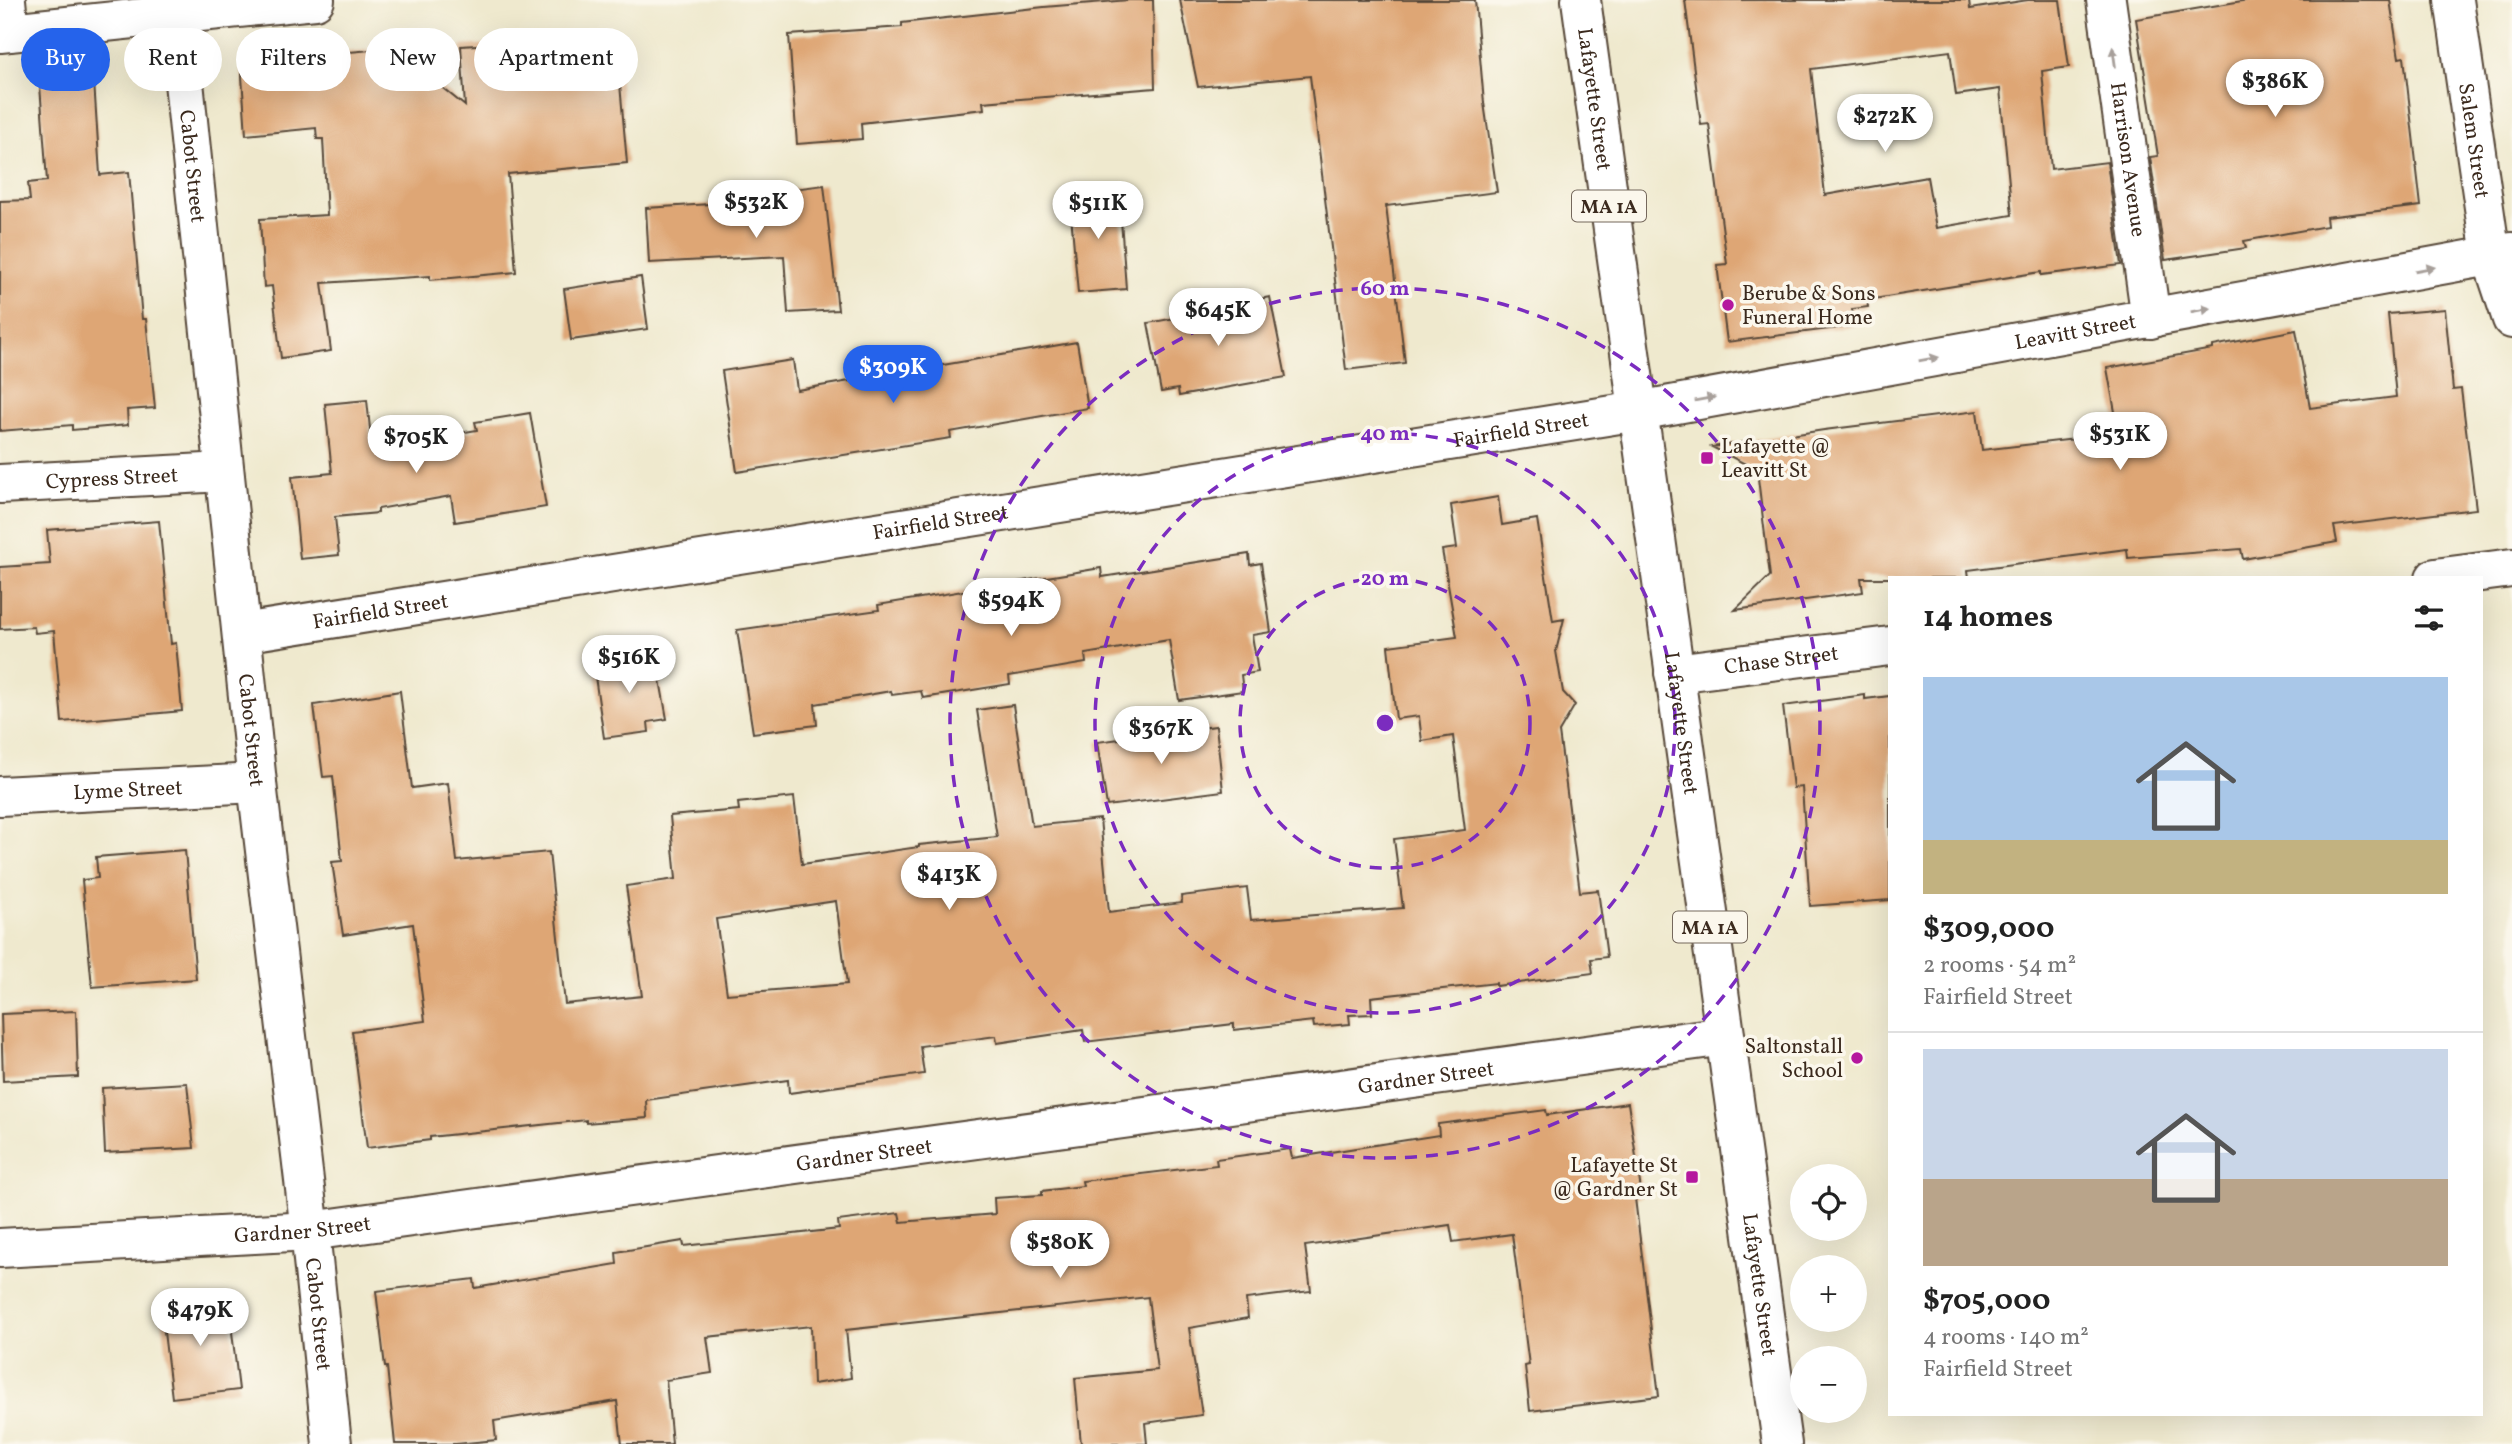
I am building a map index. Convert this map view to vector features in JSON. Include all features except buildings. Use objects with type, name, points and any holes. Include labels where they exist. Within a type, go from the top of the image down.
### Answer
[{"type":"main road","points":[[5,22],[177,15],[315,0]]},
{"type":"main road","name":"Lafayette Street","points":[[1581,0],[1782,1444]]},
{"type":"main road","name":"Harrison Avenue","points":[[2106,0],[2151,319]]},
{"type":"main road","name":"Salem Street","points":[[2454,0],[2512,318]]},
{"type":"main road","name":"Cabot Street","points":[[177,15],[257,783],[310,1231],[332,1444]]},
{"type":"main road","name":"Leavitt Street","points":[[1638,411],[2502,254]]},
{"type":"main road","name":"Fairfield Street","points":[[242,634],[1638,411]]},
{"type":"main road","name":"Cypress Street","points":[[0,484],[224,472]]},
{"type":"main road","points":[[2450,576],[2512,568]]},
{"type":"main road","name":"Chase Street","points":[[1674,673],[1888,646]]},
{"type":"main road","name":"Lyme Street","points":[[0,796],[257,783]]},
{"type":"main road","name":"Gardner Street","points":[[0,1248],[310,1231],[1725,1036]]},
{"type":"place","name":"Berube & Sons Funeral Home","points":[[1728,305]]},
{"type":"place","name":"Lafayette @ Leavitt St","points":[[1707,458]]},
{"type":"place","name":"Saltonstall School","points":[[1857,1058]]},
{"type":"place","name":"Lafayette St @ Gardner St","points":[[1692,1177]]}]
